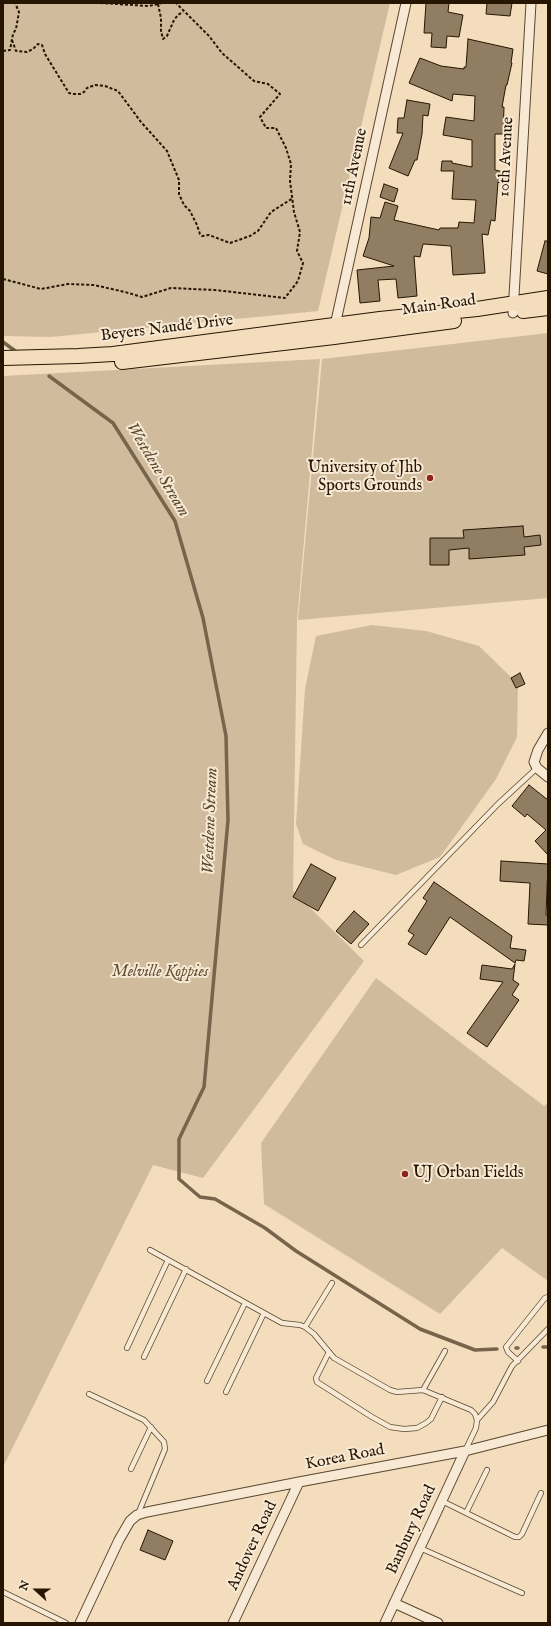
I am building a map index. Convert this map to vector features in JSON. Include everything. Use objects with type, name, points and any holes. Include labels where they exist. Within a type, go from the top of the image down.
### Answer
[{"type":"main road","name":"Main Road","points":[[514,308],[548,298]]},
{"type":"main road","name":"Main Road","points":[[334,331],[514,308],[548,308]]},
{"type":"main road","name":"Beyers Naudé Drive","points":[[3,358],[113,354],[334,331]]},
{"type":"main road","name":"Beyers Naudé Drive","points":[[3,366],[50,367],[114,363],[334,331]]},
{"type":"street","name":"11th Avenue","points":[[334,331],[406,3]]},
{"type":"street","name":"10th Avenue","points":[[514,308],[531,3]]},
{"type":"street","points":[[548,733],[534,762],[537,768],[548,777]]},
{"type":"street","name":"Korea Road","points":[[137,1516],[147,1512],[465,1451],[548,1430]]},
{"type":"street","name":"Banbury Road","points":[[385,1623],[465,1451]]},
{"type":"street","name":"Andover Road","points":[[233,1623],[299,1482]]},
{"type":"street","points":[[80,1623],[119,1540],[130,1521],[137,1516]]},
{"type":"street","points":[[394,1603],[438,1623]]},
{"type":"lane","points":[[361,946],[488,813],[537,768]]},
{"type":"lane","points":[[150,1250],[264,1314],[282,1323],[300,1325],[314,1334],[334,1358],[390,1390],[397,1392],[423,1390],[470,1410],[475,1414],[477,1420],[476,1428],[465,1451]]},
{"type":"lane","points":[[127,1348],[168,1260]]},
{"type":"lane","points":[[144,1357],[186,1269]]},
{"type":"lane","points":[[305,1328],[332,1282]]},
{"type":"lane","points":[[518,1361],[508,1352],[506,1347],[545,1298],[548,1297]]},
{"type":"lane","points":[[207,1381],[245,1303]]},
{"type":"lane","points":[[226,1392],[264,1314]]},
{"type":"lane","points":[[477,1420],[493,1402],[509,1370],[548,1328]]},
{"type":"lane","points":[[423,1390],[445,1351]]},
{"type":"lane","points":[[329,1352],[316,1378],[317,1382],[390,1427],[404,1429],[416,1428],[426,1423],[431,1419],[442,1397]]},
{"type":"lane","points":[[89,1394],[144,1420],[164,1442],[165,1449],[137,1516]]},
{"type":"lane","points":[[131,1469],[151,1427]]},
{"type":"lane","points":[[466,1513],[488,1470]]},
{"type":"lane","points":[[442,1501],[515,1536],[519,1536],[522,1534],[541,1493]]},
{"type":"lane","points":[[420,1548],[522,1593]]},
{"type":"lane","points":[[3,1592],[66,1623]]},
{"type":"path","points":[[3,51],[10,50],[13,34],[16,29],[19,12],[15,3]]},
{"type":"path","points":[[100,3],[149,6],[162,3]]},
{"type":"path","points":[[3,279],[41,289],[68,284],[94,285],[142,297],[171,288],[215,290],[285,298],[298,281],[303,263],[297,250],[300,232],[294,212],[290,181],[291,164],[286,148],[276,128],[266,128],[260,117],[280,94],[268,84],[254,81],[222,53],[200,27],[176,3]]},
{"type":"path","points":[[158,4],[161,13],[161,32],[163,39],[168,36],[174,20],[178,15],[184,12]]},
{"type":"path","points":[[12,40],[16,51],[27,52],[34,49],[38,44],[42,45],[45,54],[69,93],[80,94],[87,88],[95,85],[105,86],[118,91],[141,122],[167,151],[179,180],[179,194],[184,205],[190,211],[198,225],[202,236],[209,235],[230,243],[250,236],[258,231],[271,212],[293,198]]},
{"type":"green space","points":[[3,3],[390,3],[318,311],[51,337],[3,336]]},
{"type":"green space","name":"University of Jhb Sports Grounds","points":[[548,333],[548,598],[298,620],[322,359]]},
{"type":"green space","name":"Melville Koppies","points":[[320,359],[297,620],[293,891],[364,961],[203,1178],[153,1165],[3,1467],[3,376]]},
{"type":"green space","points":[[372,625],[426,631],[479,646],[518,684],[517,737],[496,779],[440,857],[396,875],[336,860],[303,844],[296,824],[305,689],[316,636]]},
{"type":"green space","name":"UJ Orban Fields","points":[[376,978],[544,1106],[548,1103],[548,1281],[502,1248],[440,1314],[264,1204],[261,1143]]},
{"type":"building","points":[[426,3],[449,3],[448,12],[463,15],[459,37],[447,36],[446,48],[431,47],[432,33],[424,33]]},
{"type":"building","points":[[487,3],[512,3],[510,16],[486,14]]},
{"type":"building","points":[[468,39],[513,49],[512,63],[502,107],[504,107],[503,134],[495,134],[495,170],[508,173],[506,184],[498,182],[495,221],[491,220],[488,235],[482,234],[485,273],[453,275],[451,246],[423,244],[420,257],[414,256],[417,296],[398,298],[396,279],[378,280],[380,301],[360,303],[357,270],[394,266],[363,256],[369,238],[371,217],[380,218],[385,202],[398,206],[394,220],[439,230],[440,228],[458,228],[459,222],[474,223],[476,200],[452,199],[454,171],[441,171],[442,161],[452,161],[452,163],[472,167],[472,140],[443,135],[446,117],[474,121],[475,96],[453,94],[452,101],[409,83],[420,58],[441,66],[464,69],[464,67],[466,67]]},
{"type":"building","points":[[407,100],[430,104],[428,116],[423,115],[422,134],[417,160],[415,160],[408,176],[389,168],[403,133],[397,133],[398,118],[404,118]]},
{"type":"building","points":[[384,184],[398,189],[394,202],[380,197]]},
{"type":"building","points":[[545,241],[548,241],[548,274],[537,271]]},
{"type":"building","points":[[523,526],[524,537],[540,535],[541,545],[524,547],[525,555],[469,559],[469,548],[449,550],[449,565],[430,565],[430,538],[464,538],[463,530]]},
{"type":"building","points":[[520,673],[525,684],[516,688],[511,678]]},
{"type":"building","points":[[529,785],[548,800],[548,855],[535,841],[546,830],[527,814],[525,817],[512,806]]},
{"type":"building","points":[[501,861],[548,864],[546,915],[548,915],[548,925],[528,924],[530,883],[500,881]]},
{"type":"building","points":[[311,864],[336,878],[318,911],[293,897]]},
{"type":"building","points":[[434,882],[512,936],[510,948],[526,950],[524,961],[516,960],[515,963],[450,917],[426,955],[408,944],[414,935],[408,931],[427,901],[423,898]]},
{"type":"building","points":[[354,911],[369,924],[351,944],[336,931]]},
{"type":"building","points":[[515,964],[513,980],[519,984],[512,995],[519,1000],[487,1047],[467,1033],[503,982],[480,979],[482,965],[512,969]]},
{"type":"building","points":[[148,1530],[173,1541],[165,1560],[140,1550]]},
{"type":"waterway","name":"Westdene Stream","points":[[3,342],[18,353]]},
{"type":"waterway","name":"Westdene Stream","points":[[49,376],[113,423],[175,521],[203,618],[226,736],[228,820],[204,1087],[179,1139],[179,1179],[200,1197],[215,1199],[265,1228],[296,1251],[420,1329],[475,1350],[497,1349]]},
{"type":"waterway","points":[[543,1347],[548,1347]]},
{"type":"place","name":"University of Jhb Sports Grounds","points":[[430,478]]},
{"type":"place","name":"UJ Orban Fields","points":[[405,1174]]}]
